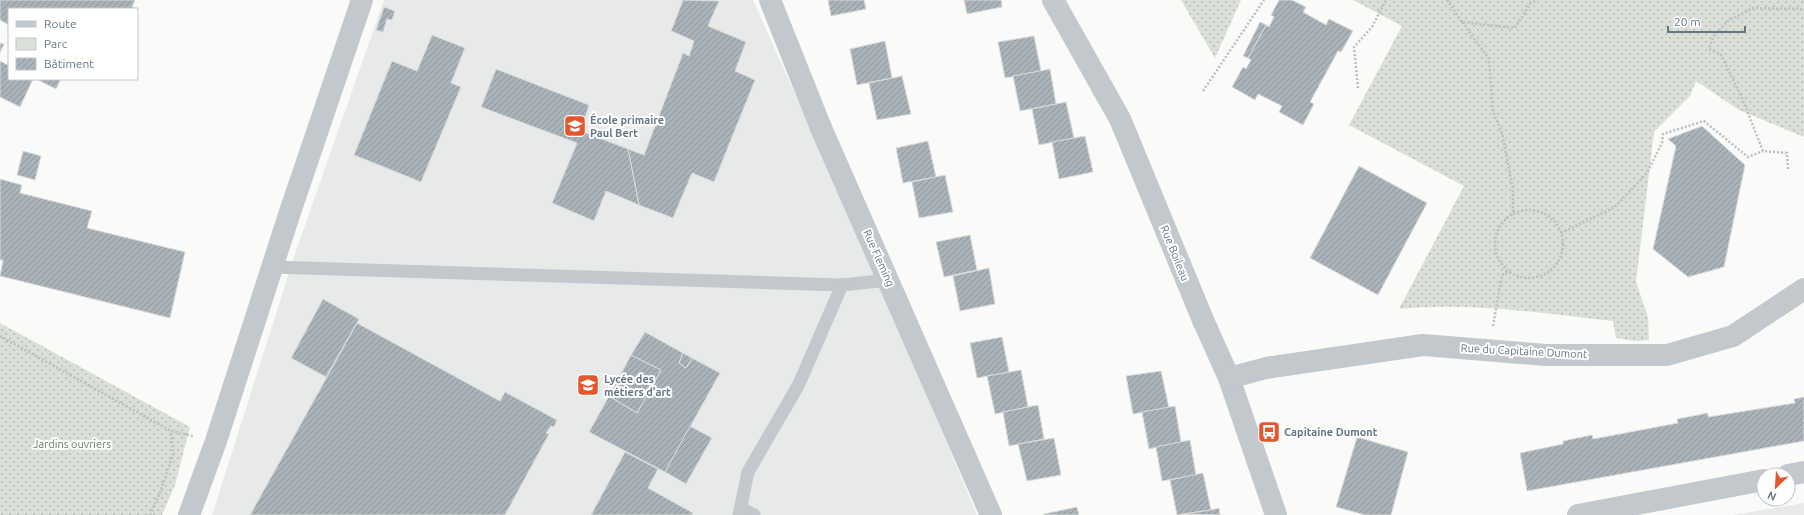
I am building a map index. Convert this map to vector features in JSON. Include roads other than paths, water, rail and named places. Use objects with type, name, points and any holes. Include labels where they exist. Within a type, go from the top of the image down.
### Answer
[{"type":"street","points":[[189,515],[216,441],[272,267],[362,0]]},
{"type":"street","name":"Rue Fleming","points":[[770,0],[821,128],[991,515]]},
{"type":"street","name":"Rue Boileau","points":[[1053,0],[1120,119],[1203,320],[1230,378],[1276,515]]},
{"type":"street","name":"Rue du Capitaine Dumont","points":[[1230,378],[1273,367],[1423,345],[1546,355],[1667,355],[1733,336],[1804,289]]},
{"type":"street","points":[[1578,515],[1756,482]]},
{"type":"lane","points":[[272,267],[842,285],[888,280]]},
{"type":"lane","points":[[754,515],[740,511],[748,472],[799,384],[842,285]]},
{"type":"place","name":"École primaire Paul Bert","points":[[575,126]]},
{"type":"place","name":"Lycée des métiers d'art","points":[[588,385]]},
{"type":"place","name":"Capitaine Dumont","points":[[1269,432]]},
{"type":"park label","name":"Jardins ouvriers","points":[[72,444]]}]
